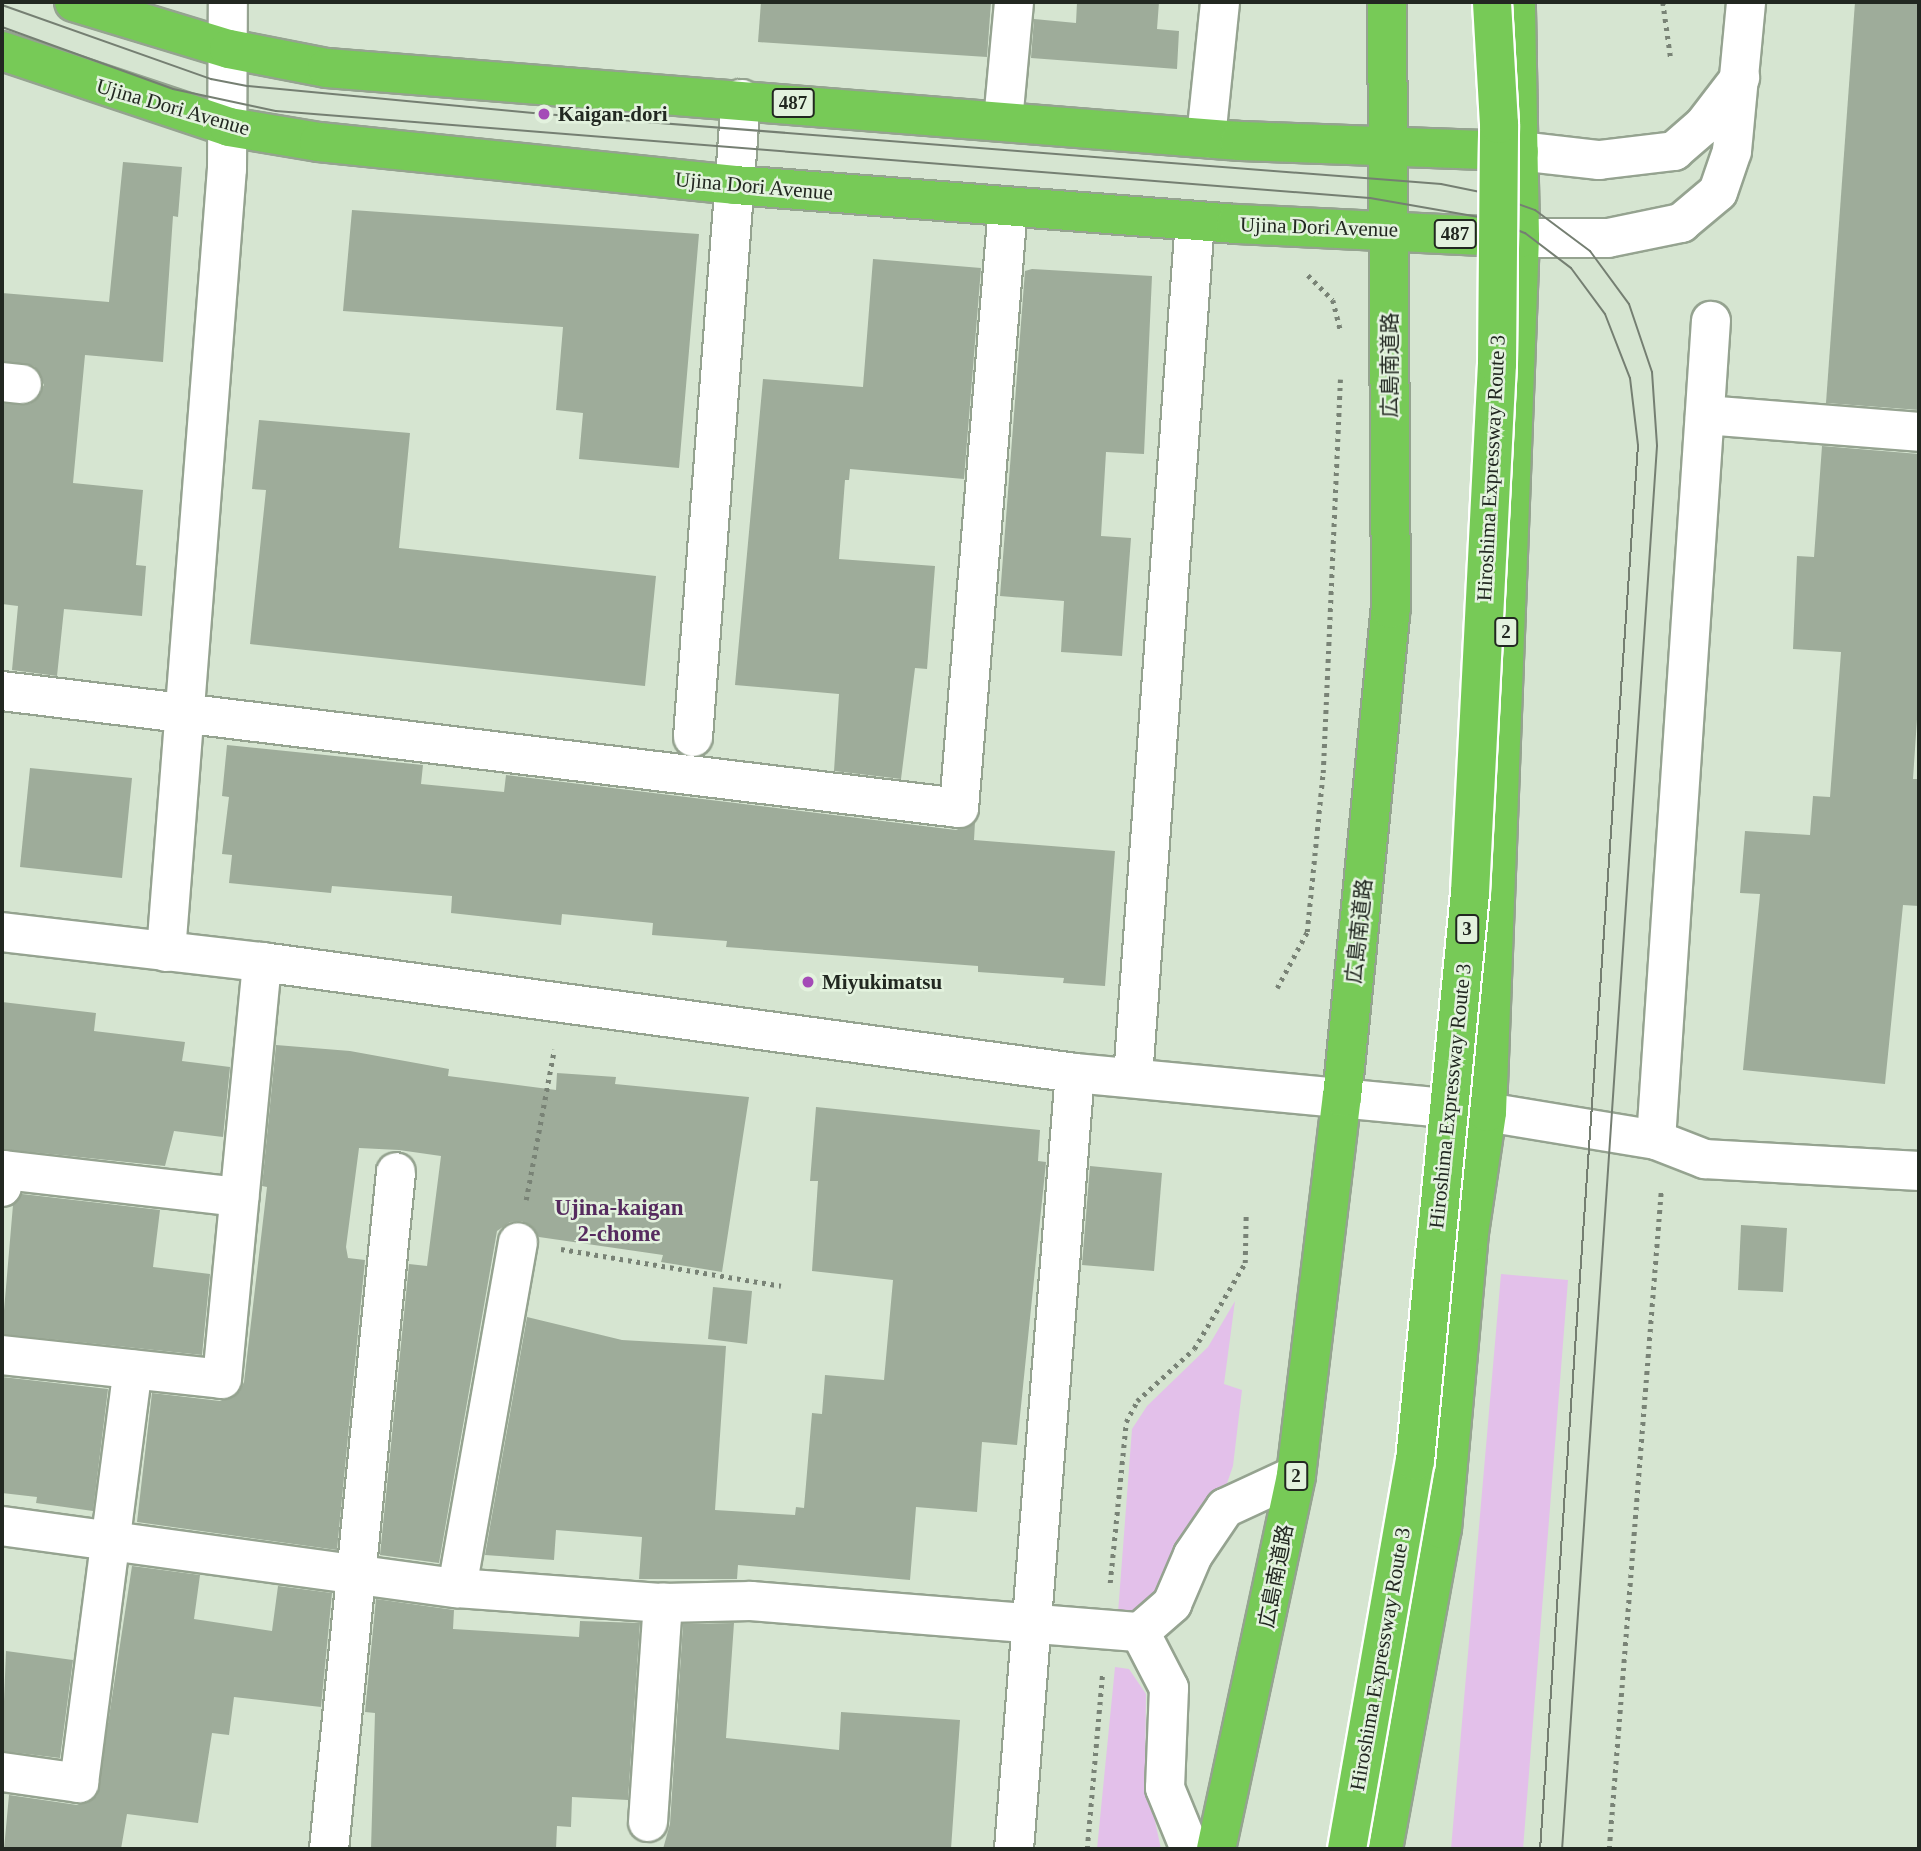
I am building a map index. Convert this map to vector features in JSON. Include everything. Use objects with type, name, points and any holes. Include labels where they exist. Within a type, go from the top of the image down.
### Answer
[{"type":"highway","name":"487","points":[[74,2],[229,49],[327,68],[1206,138],[1519,151]]},
{"type":"highway","name":"広島南道路","points":[[1216,1849],[1296,1475],[1342,1097],[1391,609],[1387,2]]},
{"type":"highway","name":"Hiroshima Expressway Route 3","points":[[1347,1849],[1415,1461],[1471,893],[1496,363],[1499,124],[1492,2]]},
{"type":"highway","name":"2","points":[[1383,1849],[1442,1529],[1469,1233],[1488,1112],[1520,237],[1516,2]]},
{"type":"highway","name":"Ujina Dori Avenue","points":[[2,51],[229,127],[319,142],[734,185],[1195,221],[1520,237]]},
{"type":"street","points":[[166,952],[229,127],[228,2]]},
{"type":"street","points":[[1003,121],[1014,2]]},
{"type":"street","points":[[1206,138],[1220,2]]},
{"type":"street","points":[[1520,237],[1608,238],[1681,223],[1718,192],[1732,151],[1746,2]]},
{"type":"street","points":[[1519,151],[1600,160],[1674,151],[1703,126],[1741,76]]},
{"type":"street","points":[[693,737],[741,99]]},
{"type":"street","points":[[2,691],[183,710],[959,807],[1008,206]]},
{"type":"street","points":[[1133,1077],[1195,221]]},
{"type":"street","points":[[1656,1140],[1711,321]]},
{"type":"street","points":[[1705,415],[1919,432]]},
{"type":"street","points":[[2,932],[262,962],[1074,1073],[1488,1112],[1656,1140],[1705,1159],[1919,1171]]},
{"type":"street","points":[[2,1355],[222,1379],[262,962]]},
{"type":"street","points":[[1014,1849],[1074,1073]]},
{"type":"street","points":[[2,1187],[4,1170],[239,1197]]},
{"type":"street","points":[[330,1849],[396,1172]]},
{"type":"street","points":[[457,1588],[518,1242]]},
{"type":"street","points":[[2,1772],[79,1783],[132,1370]]},
{"type":"street","points":[[2,1527],[358,1572],[457,1588],[663,1603],[751,1601],[1123,1630],[1172,1604],[1194,1555],[1225,1508],[1296,1475]]},
{"type":"street","points":[[648,1822],[663,1603]]},
{"type":"street","points":[[1123,1630],[1169,1688],[1165,1788],[1190,1849]]},
{"type":"path","points":[[1663,2],[1671,61]]},
{"type":"path","points":[[1300,274],[1310,276],[1333,300],[1342,337]]},
{"type":"path","points":[[1277,988],[1307,932],[1309,919],[1323,773],[1341,364]]},
{"type":"path","points":[[554,1051],[518,1242],[781,1286]]},
{"type":"path","points":[[1609,1849],[1661,1187]]},
{"type":"path","points":[[1087,1849],[1123,1630],[1126,1422],[1137,1401],[1194,1349],[1245,1263],[1246,1212]]},
{"type":"shaded area","points":[[1501,1274],[1568,1280],[1523,1849],[1451,1849]]},
{"type":"shaded area","points":[[1235,1301],[1224,1384],[1242,1390],[1233,1466],[1224,1492],[1166,1590],[1137,1614],[1118,1613],[1132,1429],[1147,1406],[1208,1347]]},
{"type":"shaded area","points":[[1115,1667],[1129,1669],[1146,1694],[1145,1773],[1161,1849],[1097,1849]]},
{"type":"building","points":[[761,2],[991,2],[987,57],[758,42]]},
{"type":"building","points":[[1077,2],[1159,2],[1157,29],[1179,31],[1177,69],[1031,58],[1034,19],[1076,23]]},
{"type":"building","points":[[1855,2],[1919,2],[1919,410],[1826,403]]},
{"type":"building","points":[[123,162],[182,167],[178,217],[173,216],[163,362],[85,355],[73,483],[143,490],[136,565],[146,566],[142,616],[64,609],[57,676],[12,670],[18,606],[2,604],[2,404],[30,404],[44,385],[34,366],[2,361],[2,293],[109,302]]},
{"type":"building","points":[[352,210],[699,234],[679,468],[579,459],[583,413],[556,410],[563,327],[343,311]]},
{"type":"building","points":[[873,259],[981,268],[964,479],[850,469],[849,480],[845,480],[839,559],[935,566],[927,669],[915,668],[901,779],[834,771],[839,694],[735,685],[763,379],[863,387]]},
{"type":"building","points":[[1032,269],[1152,276],[1144,454],[1106,452],[1101,536],[1131,538],[1122,656],[1061,652],[1064,601],[1000,596],[1025,271]]},
{"type":"building","points":[[259,420],[410,433],[399,548],[656,576],[645,686],[250,644],[266,490],[252,489]]},
{"type":"building","points":[[1822,446],[1919,454],[1919,689],[1913,779],[1919,779],[1919,906],[1903,905],[1885,1084],[1743,1070],[1760,894],[1740,893],[1745,831],[1810,835],[1813,796],[1830,797],[1841,652],[1793,649],[1797,556],[1814,557]]},
{"type":"building","points":[[227,745],[423,765],[421,784],[504,792],[506,775],[956,830],[975,822],[974,840],[1115,851],[1105,986],[1063,983],[1064,978],[978,972],[978,966],[726,947],[727,941],[652,935],[653,923],[562,914],[561,925],[451,913],[452,896],[332,886],[331,893],[229,883],[232,855],[222,854],[229,797],[222,796]]},
{"type":"building","points":[[30,768],[132,778],[122,878],[20,867]]},
{"type":"building","points":[[2,1002],[96,1013],[94,1031],[185,1042],[182,1061],[230,1067],[223,1137],[174,1131],[165,1166],[2,1149]]},
{"type":"building","points":[[276,1045],[350,1051],[449,1069],[448,1076],[556,1090],[557,1073],[616,1077],[615,1084],[749,1097],[722,1272],[661,1262],[663,1255],[539,1237],[522,1221],[510,1222],[497,1231],[439,1563],[380,1555],[409,1264],[427,1266],[441,1156],[399,1150],[359,1148],[346,1247],[348,1258],[365,1260],[337,1550],[137,1522],[152,1393],[220,1401],[239,1392],[244,1382],[267,1187],[262,1186]]},
{"type":"building","points":[[816,1107],[1040,1130],[1038,1161],[1046,1162],[1017,1445],[982,1442],[977,1512],[916,1507],[910,1580],[738,1565],[737,1579],[639,1579],[642,1537],[556,1530],[554,1560],[485,1555],[527,1317],[622,1340],[726,1346],[715,1510],[795,1515],[796,1507],[804,1508],[812,1413],[822,1414],[825,1375],[884,1380],[893,1280],[812,1271],[818,1181],[810,1181]]},
{"type":"building","points":[[1090,1166],[1162,1173],[1154,1271],[1082,1265]]},
{"type":"building","points":[[22,1194],[160,1210],[153,1267],[210,1274],[202,1355],[2,1334],[13,1205]]},
{"type":"building","points":[[1741,1225],[1787,1228],[1783,1292],[1738,1290]]},
{"type":"building","points":[[713,1287],[752,1291],[747,1344],[708,1339]]},
{"type":"building","points":[[2,1377],[108,1389],[93,1511],[36,1503],[37,1497],[2,1493]]},
{"type":"building","points":[[132,1566],[200,1575],[194,1619],[272,1631],[278,1586],[332,1593],[321,1707],[234,1697],[229,1735],[212,1733],[198,1823],[127,1814],[121,1849],[4,1849],[9,1795],[77,1805],[97,1796]]},
{"type":"building","points":[[376,1599],[454,1610],[453,1629],[579,1637],[580,1621],[640,1623],[628,1800],[572,1797],[571,1827],[557,1826],[556,1849],[371,1849],[375,1713],[365,1712]]},
{"type":"building","points":[[734,1623],[726,1738],[839,1750],[841,1712],[960,1720],[951,1849],[663,1849],[670,1824],[683,1624]]},
{"type":"building","points":[[6,1651],[73,1660],[60,1758],[2,1751]]},
{"type":"tram line","points":[[2,5],[211,79],[248,86],[544,114],[1441,184],[1490,194],[1535,210],[1590,251],[1629,304],[1652,372],[1657,446],[1562,1849]]},
{"type":"tram line","points":[[2,27],[173,89],[276,111],[1370,198],[1490,219],[1525,233],[1571,268],[1605,314],[1630,378],[1638,445],[1540,1849]]},
{"type":"place","name":"Kaigan-dori","points":[[544,114]]},
{"type":"place","name":"Miyukimatsu","points":[[808,982]]},
{"type":"district","name":"Ujina-kaigan 2-chome","points":[[619,1221]]}]
